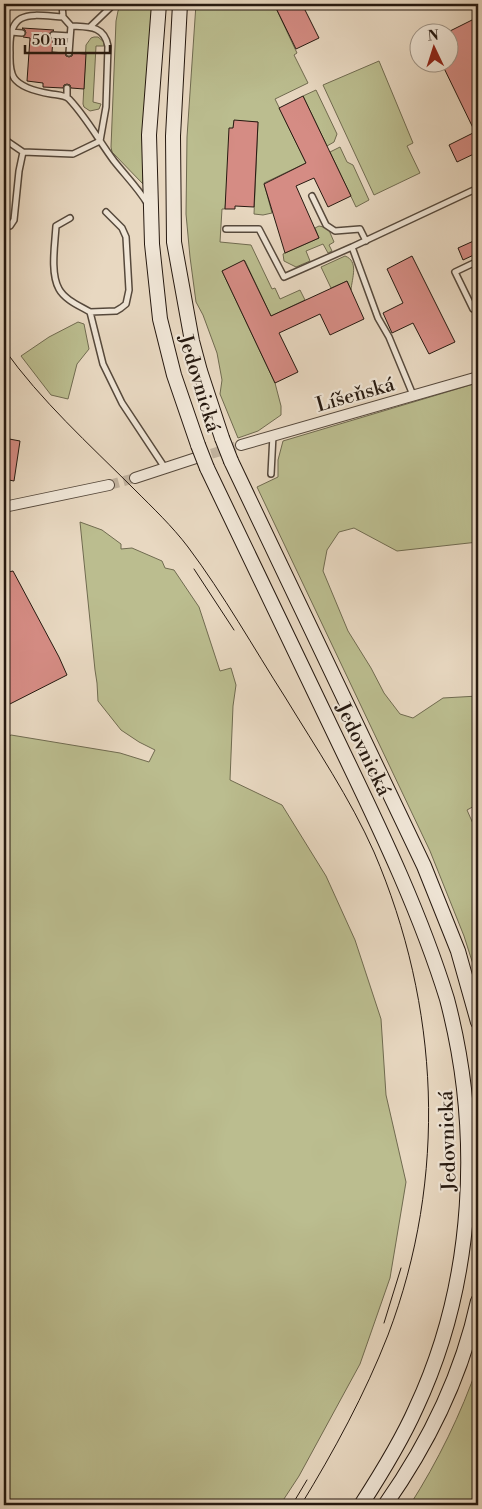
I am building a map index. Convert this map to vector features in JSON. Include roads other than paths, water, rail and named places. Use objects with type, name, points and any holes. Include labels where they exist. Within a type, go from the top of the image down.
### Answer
[{"type":"main road","name":"Jedovnická","points":[[159,4],[149,135],[152,244],[160,319],[174,375],[197,452],[208,468],[386,842],[424,931],[448,1000],[462,1061],[470,1135],[470,1193],[464,1255],[454,1301],[441,1347],[417,1407],[398,1445],[360,1505]]},
{"type":"main road","name":"Jedovnická","points":[[180,4],[173,136],[174,242],[185,311],[202,380],[231,462],[424,866],[446,917],[458,951],[478,1022]]},
{"type":"main road","points":[[385,1505],[396,1490],[438,1417],[457,1373],[472,1329],[478,1301]]},
{"type":"street","name":"Líšeňská","points":[[241,445],[478,377]]},
{"type":"street","points":[[135,478],[166,468],[197,452]]},
{"type":"street","points":[[4,507],[109,485]]},
{"type":"lane","points":[[62,4],[64,17],[71,26],[70,53]]},
{"type":"lane","points":[[90,27],[114,4]]},
{"type":"lane","points":[[64,17],[25,16],[12,28],[9,44],[10,69],[13,77],[24,87],[47,94],[67,97],[142,196],[151,213]]},
{"type":"lane","points":[[71,26],[90,27],[100,30],[105,35],[108,46],[106,107],[100,141]]},
{"type":"lane","points":[[11,32],[22,33]]},
{"type":"lane","points":[[53,35],[70,36]]},
{"type":"lane","points":[[67,97],[68,88]]},
{"type":"lane","points":[[4,139],[23,152],[73,154],[100,141]]},
{"type":"lane","points":[[4,226],[10,226],[14,220],[23,152]]},
{"type":"lane","points":[[226,229],[259,229],[284,277],[478,188]]},
{"type":"lane","points":[[312,196],[326,225],[334,231],[360,229],[366,241]]},
{"type":"lane","points":[[70,218],[56,226],[54,275],[59,290],[71,302],[90,312],[116,311],[126,304],[129,290],[126,237],[122,228],[106,212]]},
{"type":"lane","points":[[352,247],[378,318],[389,337],[413,396]]},
{"type":"lane","points":[[478,261],[454,272],[473,309],[478,312]]},
{"type":"lane","points":[[90,312],[104,364],[122,403],[166,468]]},
{"type":"lane","points":[[271,474],[272,435]]},
{"type":"lane","points":[[470,1193],[478,1209]]},
{"type":"tunnel","points":[[197,458],[241,445]]},
{"type":"tunnel","points":[[109,485],[135,478]]},
{"type":"tram line","points":[[4,349],[50,404],[175,532],[214,584],[332,773],[365,832],[396,910],[412,970],[423,1031],[428,1092],[427,1153],[420,1215],[407,1275],[379,1357],[348,1422],[301,1505]]},
{"type":"tram line","points":[[194,569],[234,630]]},
{"type":"tram line","points":[[384,1323],[401,1268]]},
{"type":"tram line","points":[[292,1505],[307,1480]]}]
